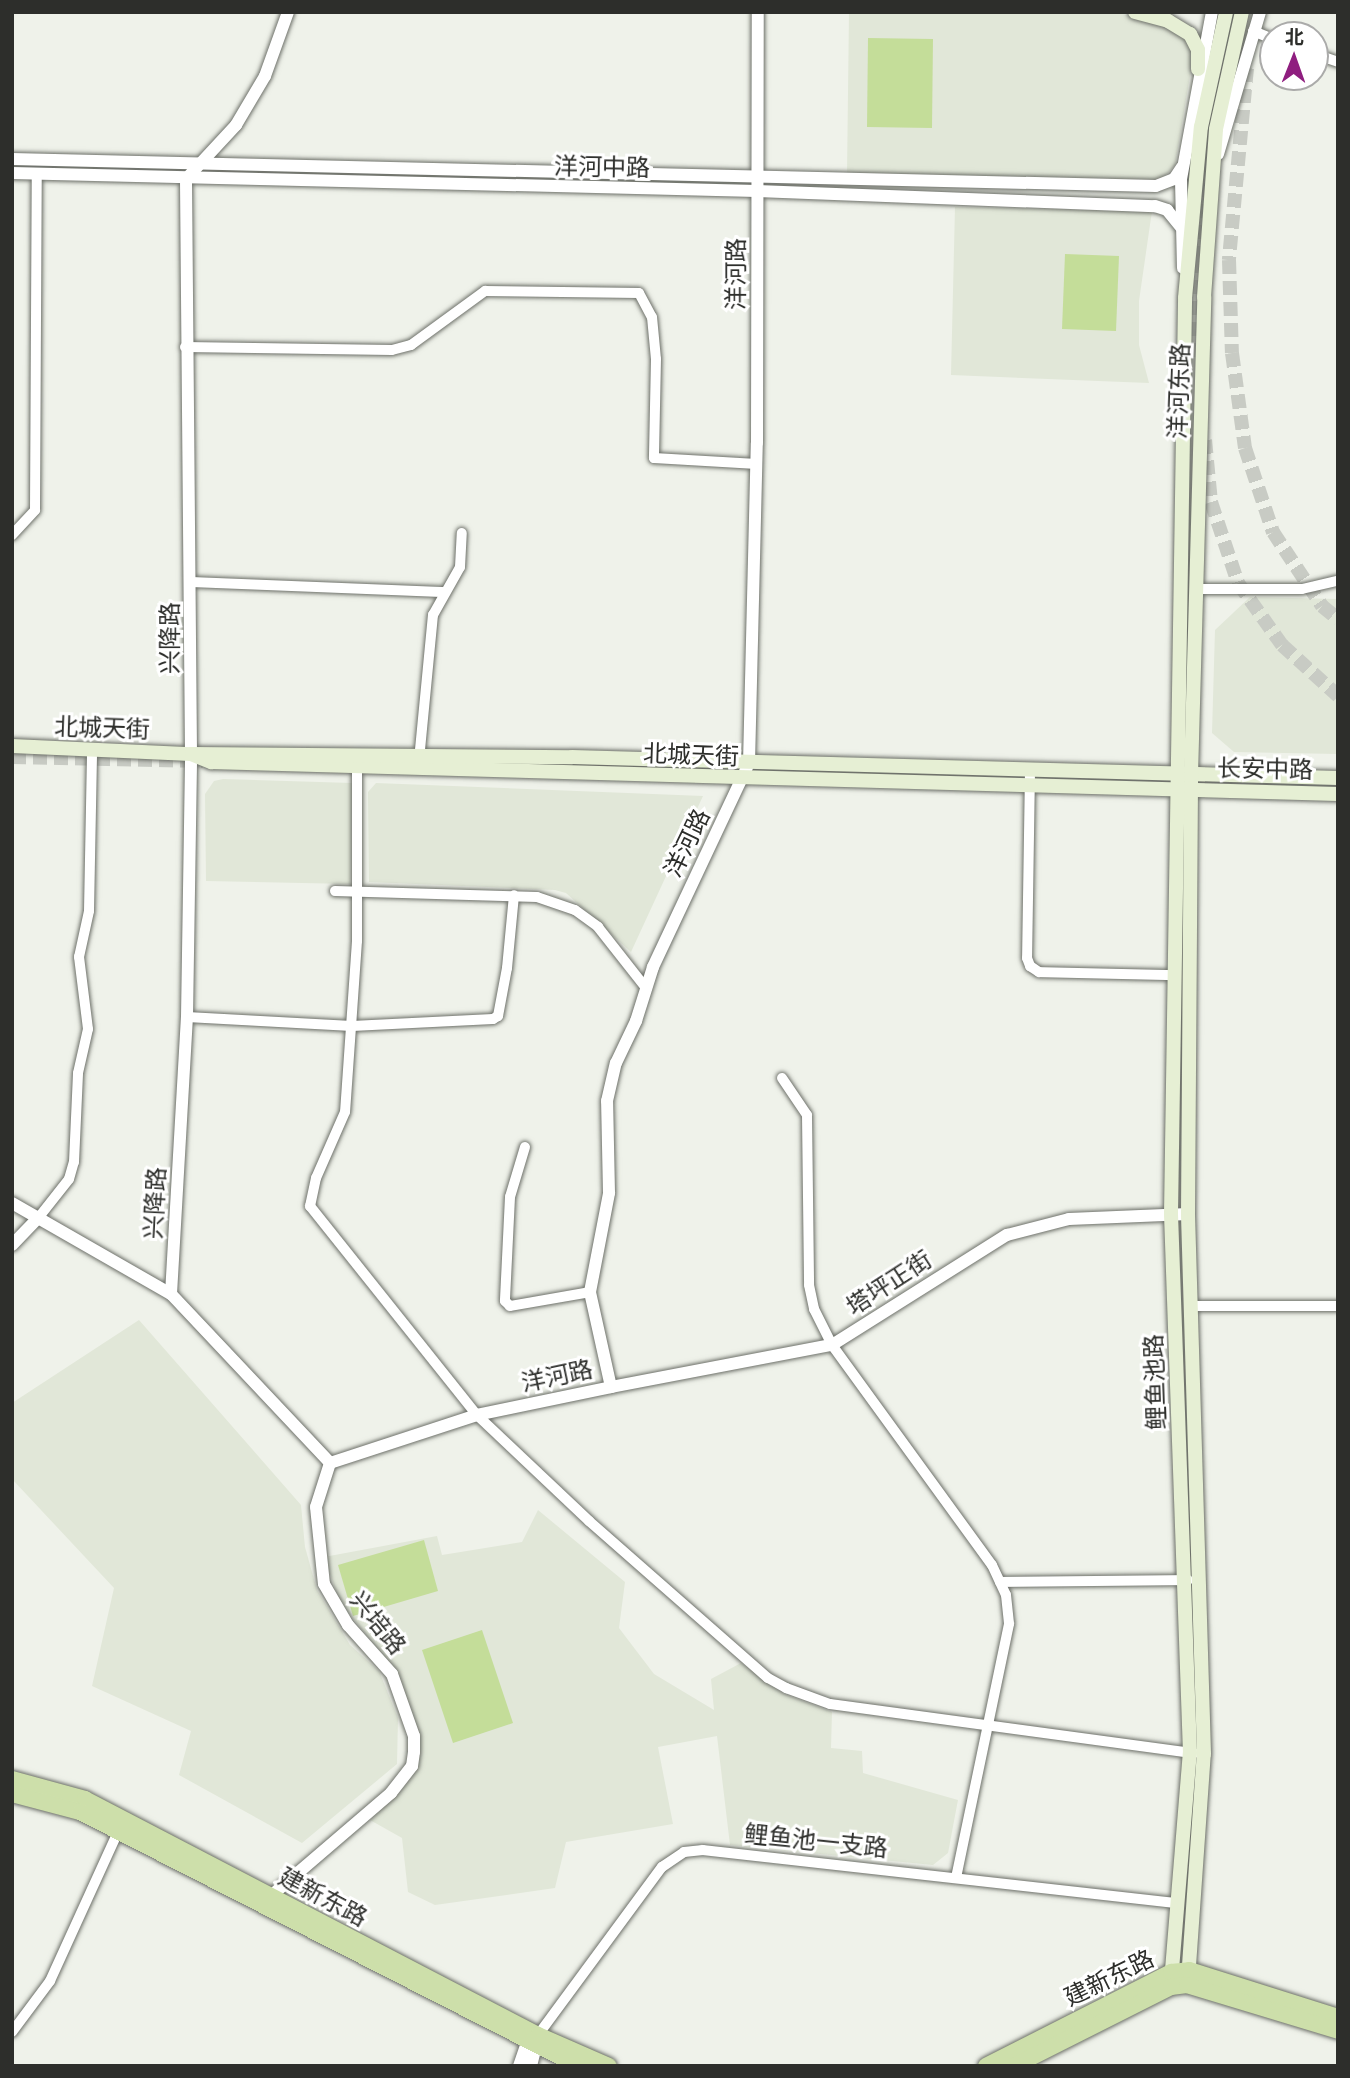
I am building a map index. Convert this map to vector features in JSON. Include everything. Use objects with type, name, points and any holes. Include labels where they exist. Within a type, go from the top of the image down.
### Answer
[{"type":"main road","points":[[1135,12],[1168,21],[1190,34],[1198,50],[1198,69]]},
{"type":"main road","name":"洋河东路","points":[[1175,775],[1185,298],[1201,127],[1226,12]]},
{"type":"main road","name":"洋河东路","points":[[1191,775],[1210,181],[1227,63],[1242,12]]},
{"type":"main road","name":"北城天街","points":[[12,746],[92,752],[191,754],[211,762],[357,760],[748,763],[1191,775]]},
{"type":"main road","name":"北城天街","points":[[419,761],[742,780],[1191,791]]},
{"type":"main road","name":"鲤鱼池路","points":[[1175,775],[1171,1214],[1185,1580],[1197,1753],[1177,1903],[1180,1979]]},
{"type":"main road","name":"鲤鱼池路","points":[[1180,1979],[1197,1753],[1201,1580],[1188,1214],[1191,775]]},
{"type":"main road","name":"长安中路","points":[[1191,775],[1338,779]]},
{"type":"main road","name":"长安中路","points":[[1191,791],[1338,793]]},
{"type":"main road","name":"建新东路","points":[[12,1779],[85,1799],[266,1900],[578,2066]]},
{"type":"main road","name":"建新东路","points":[[12,1794],[80,1812],[266,1900]]},
{"type":"main road","name":"建新东路","points":[[986,2066],[1180,1979],[1338,2017]]},
{"type":"main road","name":"建新东路","points":[[1014,2066],[1180,1979],[1338,2031]]},
{"type":"main road","name":"建新东路","points":[[534,2042],[609,2066]]},
{"type":"street","points":[[186,178],[236,125],[265,76],[288,12]]},
{"type":"street","name":"洋河路","points":[[330,1463],[477,1415],[611,1387],[590,1292],[609,1193],[607,1101],[617,1063],[646,989],[748,763],[757,464],[758,12]]},
{"type":"street","points":[[1185,298],[1181,227],[1182,167],[1198,69],[1212,12]]},
{"type":"street","points":[[1210,181],[1260,12]]},
{"type":"street","points":[[1253,31],[1259,33]]},
{"type":"street","name":"洋河中路","points":[[12,159],[757,185],[1155,206],[1167,210],[1181,227]]},
{"type":"street","name":"洋河中路","points":[[12,173],[186,178],[757,185],[1156,186],[1174,179],[1182,167]]},
{"type":"street","points":[[12,535],[35,510],[37,174]]},
{"type":"street","name":"兴降路","points":[[171,1294],[187,1017],[191,754],[185,347],[186,178]]},
{"type":"street","points":[[185,347],[392,350],[411,345],[485,290],[639,293],[652,317],[656,359],[654,458],[757,464]]},
{"type":"street","points":[[419,761],[433,615],[443,592],[460,567],[462,533]]},
{"type":"street","points":[[1196,589],[1302,589],[1338,581]]},
{"type":"street","points":[[190,583],[443,592]]},
{"type":"street","points":[[12,1245],[39,1217],[69,1179],[74,1162],[78,1073],[88,1029],[79,957],[89,911],[92,752]]},
{"type":"street","points":[[357,760],[358,892],[345,1112],[316,1178],[310,1206],[477,1415],[589,1521],[768,1678],[830,1703],[1197,1753]]},
{"type":"street","points":[[1030,771],[1027,958],[1030,966],[1039,972],[1172,975]]},
{"type":"street","points":[[335,891],[514,895],[575,909],[604,935],[646,989]]},
{"type":"street","points":[[187,1017],[352,1026],[481,1023],[498,1016],[514,895]]},
{"type":"street","points":[[782,1078],[807,1115],[809,1285],[814,1309],[832,1345],[1000,1582],[1009,1624],[956,1878]]},
{"type":"street","points":[[525,1147],[510,1197],[505,1301],[510,1306],[590,1292]]},
{"type":"street","points":[[12,1203],[171,1294],[330,1463]]},
{"type":"street","name":"塔坪正街","points":[[611,1387],[832,1345],[1007,1235],[1069,1219],[1188,1214]]},
{"type":"street","points":[[1191,1306],[1338,1306]]},
{"type":"street","name":"兴培路","points":[[266,1900],[391,1793],[412,1766],[414,1736],[392,1674],[348,1625],[324,1584],[316,1507],[330,1463]]},
{"type":"street","points":[[1000,1582],[1201,1580]]},
{"type":"street","points":[[12,2032],[50,1981],[118,1832]]},
{"type":"street","name":"鲤鱼池一支路","points":[[534,2042],[662,1867],[684,1852],[703,1850],[1177,1903]]},
{"type":"street","points":[[519,2066],[534,2042]]},
{"type":"street","points":[[531,2066],[534,2042]]},
{"type":"shaded area","points":[[849,12],[1116,12],[1178,30],[1192,46],[1193,58],[1175,165],[1161,180],[847,174]]},
{"type":"shaded area","points":[[955,207],[1152,211],[1139,301],[1139,345],[1149,383],[951,375]]},
{"type":"shaded area","points":[[1250,597],[1338,599],[1338,754],[1234,752],[1212,733],[1215,630]]},
{"type":"shaded area","points":[[223,779],[352,783],[350,884],[206,881],[205,794],[214,781]]},
{"type":"shaded area","points":[[376,783],[703,796],[631,952],[566,893],[555,890],[369,882],[368,792]]},
{"type":"shaded area","points":[[139,1320],[301,1505],[305,1547],[317,1590],[350,1645],[379,1671],[398,1718],[397,1764],[302,1843],[179,1775],[191,1731],[92,1686],[114,1588],[12,1479],[12,1403]]},
{"type":"shaded area","points":[[538,1510],[625,1582],[619,1628],[654,1674],[714,1710],[711,1679],[741,1663],[784,1694],[832,1712],[831,1748],[862,1751],[863,1773],[958,1800],[948,1853],[933,1865],[730,1845],[717,1736],[658,1747],[673,1824],[566,1842],[555,1888],[435,1905],[408,1892],[402,1838],[370,1820],[407,1783],[416,1768],[420,1735],[396,1672],[340,1602],[324,1557],[437,1536],[442,1555],[522,1542]]},
{"type":"green space","points":[[868,38],[933,39],[932,128],[867,127]]},
{"type":"green space","points":[[1065,254],[1119,256],[1116,331],[1062,329]]},
{"type":"green space","points":[[424,1540],[438,1591],[353,1616],[338,1565]]},
{"type":"green space","points":[[482,1630],[513,1723],[453,1743],[422,1650]]},
{"type":"tunnel","points":[[1196,357],[1196,260],[1206,149],[1236,12]]},
{"type":"tunnel","points":[[1247,68],[1229,260],[1232,353],[1245,448],[1273,532],[1322,606],[1338,619]]},
{"type":"tunnel","points":[[1205,440],[1211,502],[1238,583],[1282,645],[1338,696]]},
{"type":"tunnel","points":[[12,757],[203,761]]}]
